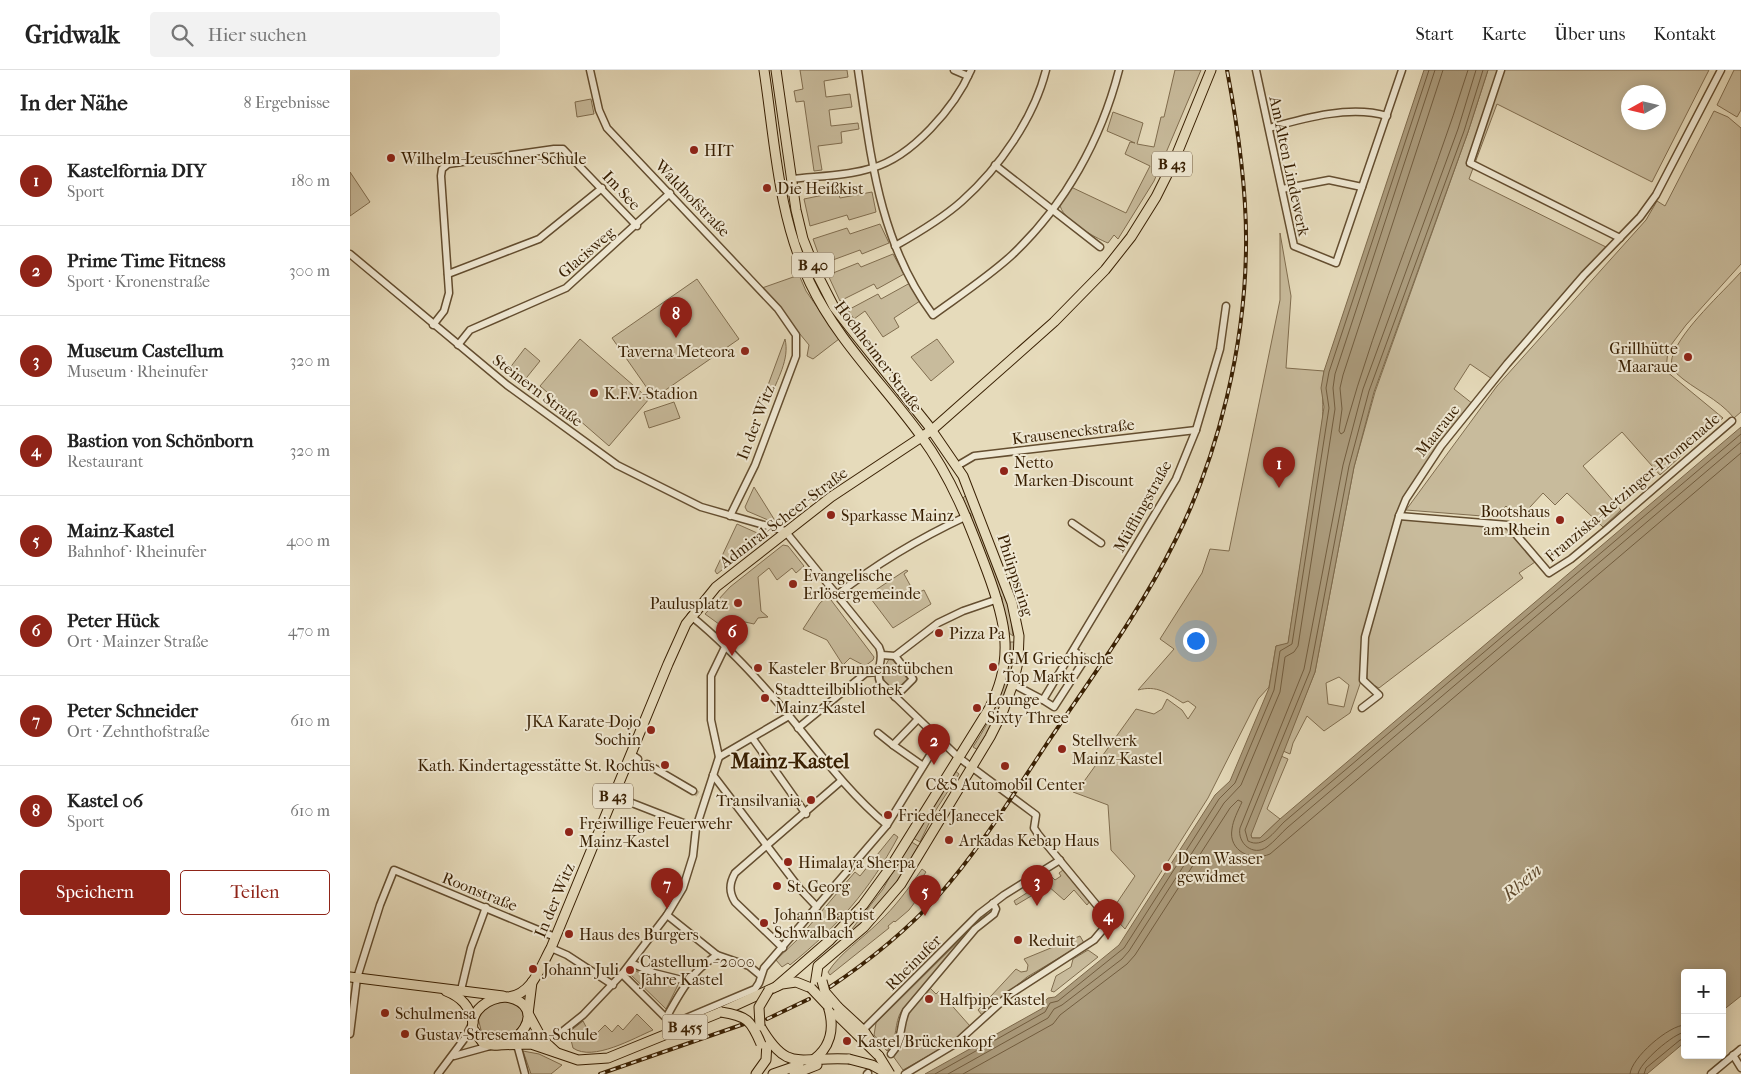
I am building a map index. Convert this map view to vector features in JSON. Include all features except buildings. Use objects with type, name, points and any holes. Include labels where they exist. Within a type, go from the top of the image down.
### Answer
[{"type":"main road","name":"Hochheimer Straße","points":[[764,70],[782,195],[793,242],[811,286],[825,311],[920,435]]},
{"type":"main road","name":"Hochheimer Straße","points":[[776,70],[791,179],[803,239],[816,272],[834,307],[930,428]]},
{"type":"main road","name":"B 43","points":[[920,435],[1060,317],[1105,270],[1148,211],[1165,180],[1211,70]]},
{"type":"main road","name":"Philippsring","points":[[930,428],[957,466],[971,491],[1012,603],[1018,636],[1018,662],[1004,711],[971,768]]},
{"type":"main road","name":"Philippsring","points":[[920,435],[959,497],[998,599],[1006,638],[1004,670],[996,695],[958,757]]},
{"type":"main road","name":"Admiral-Scheer-Straße","points":[[697,608],[716,587],[785,532],[892,457],[920,435]]},
{"type":"main road","points":[[959,497],[962,493],[971,491]]},
{"type":"main road","name":"In der Witz","points":[[507,997],[521,993],[532,982],[551,948],[614,796],[634,756],[674,647],[697,608]]},
{"type":"main road","points":[[1006,638],[1010,640],[1018,636]]},
{"type":"main road","name":"B 40","points":[[760,1026],[760,1007],[783,984],[810,964],[830,940],[858,912],[885,874],[958,757]]},
{"type":"main road","name":"B 40","points":[[816,987],[818,966],[864,927],[890,899],[971,768]]},
{"type":"main road","points":[[354,977],[507,997],[521,1003],[542,1039],[558,1054]]},
{"type":"main road","name":"In der Witz","points":[[528,1014],[532,982]]},
{"type":"main road","points":[[760,1026],[765,1042],[779,1057],[791,1063],[803,1064],[820,1055],[829,1042],[832,1028],[832,1009],[825,992],[816,987],[800,983],[783,984]]},
{"type":"main road","name":"B 455","points":[[496,1045],[531,1044],[578,1060],[601,1059],[624,1053],[783,984]]},
{"type":"main road","points":[[439,987],[464,1002],[468,1009],[474,1033],[480,1041],[496,1045],[521,1034],[527,1026],[528,1014]]},
{"type":"main road","points":[[816,987],[832,1009],[851,1028],[865,1036]]},
{"type":"main road","points":[[472,1024],[481,1006],[491,1000],[507,997]]},
{"type":"main road","points":[[832,1009],[865,1036],[889,1074]]},
{"type":"main road","name":"B 455","points":[[721,1012],[743,1012],[751,1016],[760,1026]]},
{"type":"main road","name":"B 455","points":[[721,1012],[736,1014],[747,1019],[765,1042],[764,1065],[756,1074]]},
{"type":"main road","points":[[773,1074],[803,1064],[849,1059],[872,1065],[889,1074]]},
{"type":"main road","points":[[794,1074],[828,1060]]},
{"type":"street","name":"Waldhofstraße","points":[[590,70],[599,110],[608,128],[778,309],[796,336]]},
{"type":"street","points":[[858,70],[872,168],[881,208],[895,246],[909,276],[933,315],[1010,256],[1052,209],[1089,152],[1102,125],[1119,70]]},
{"type":"street","points":[[791,179],[872,168],[889,160],[929,129],[947,111],[970,73],[954,70]]},
{"type":"street","points":[[895,246],[930,226],[962,201],[995,165],[1024,122],[1043,83],[1046,70]]},
{"type":"street","name":"Am Alten Lindewerk","points":[[1256,70],[1294,246],[1336,263],[1362,188]]},
{"type":"street","points":[[1282,189],[1329,180],[1348,183],[1362,188],[1402,70]]},
{"type":"street","points":[[1501,70],[1470,163],[1620,238]]},
{"type":"street","name":"Maaraue","points":[[1362,708],[1379,695],[1363,680],[1365,637],[1399,516],[1406,499],[1441,446],[1507,364],[1584,275],[1640,217],[1656,195],[1721,70]]},
{"type":"street","points":[[1269,128],[1300,119],[1350,113],[1378,113],[1387,116]]},
{"type":"street","name":"Im See","points":[[448,274],[441,176],[442,169],[448,164],[558,148],[566,151],[637,226]]},
{"type":"street","points":[[995,165],[1100,247]]},
{"type":"street","points":[[433,325],[447,304],[448,274],[539,239],[602,188]]},
{"type":"street","name":"Glacisweg","points":[[458,345],[470,330],[566,288],[637,226],[670,193]]},
{"type":"street","points":[[782,195],[794,194]]},
{"type":"street","points":[[793,242],[803,239]]},
{"type":"street","name":"Steinern Straße","points":[[350,254],[507,385],[617,465],[676,496],[730,516],[785,532]]},
{"type":"street","name":"Müfflingstraße","points":[[1043,700],[1176,478],[1196,430],[1220,349],[1226,306]]},
{"type":"street","name":"In der Witz","points":[[730,516],[755,465],[796,356],[796,336]]},
{"type":"street","name":"Franziska-Retzinger-Promenade","points":[[1399,516],[1508,525],[1548,573],[1571,559],[1732,422]]},
{"type":"street","name":"Krauseneckstraße","points":[[957,466],[974,456],[1196,430]]},
{"type":"street","points":[[837,595],[870,569],[936,531],[967,516]]},
{"type":"street","points":[[1072,523],[1102,543]]},
{"type":"street","points":[[785,532],[879,647],[882,655],[878,672],[880,682],[958,757],[1036,814],[1034,828],[1104,914],[1106,925],[1094,940],[1008,995],[955,1044],[905,1074]]},
{"type":"street","points":[[882,655],[895,656],[938,623],[962,611],[998,599]]},
{"type":"street","points":[[691,616],[720,640],[789,716],[841,782],[887,825]]},
{"type":"street","points":[[558,1035],[613,985],[667,915],[687,878],[703,796],[719,757],[711,720],[711,676],[725,647]]},
{"type":"street","points":[[1013,684],[1054,707],[1085,659],[1074,651]]},
{"type":"street","points":[[895,656],[913,679],[895,697]]},
{"type":"street","points":[[798,728],[866,673],[878,672]]},
{"type":"street","points":[[719,757],[753,739],[789,716]]},
{"type":"street","points":[[892,745],[918,719]]},
{"type":"street","points":[[878,733],[923,766]]},
{"type":"street","points":[[753,739],[806,814]]},
{"type":"street","points":[[622,974],[672,1024],[755,989],[764,968],[887,825],[940,740]]},
{"type":"street","points":[[647,764],[693,791]]},
{"type":"street","points":[[713,775],[800,889],[817,907]]},
{"type":"street","points":[[783,948],[735,902],[730,892],[730,884],[736,874],[767,845],[806,814],[841,782]]},
{"type":"street","points":[[614,796],[696,828]]},
{"type":"street","name":"Rheinufer","points":[[865,1036],[993,903],[1060,860]]},
{"type":"street","name":"Roonstraße","points":[[354,977],[394,870],[486,907],[555,938]]},
{"type":"street","name":"Rheinufer","points":[[891,1054],[899,1043],[902,1019],[906,1011],[975,929],[994,914],[996,909],[993,903]]},
{"type":"street","points":[[461,990],[471,948],[486,907]]},
{"type":"street","points":[[667,915],[718,955],[749,966],[760,975]]},
{"type":"street","points":[[551,948],[567,955],[613,985]]},
{"type":"street","points":[[666,1018],[686,981],[703,964],[718,955]]},
{"type":"street","points":[[631,963],[648,971],[686,981]]},
{"type":"street","points":[[350,1034],[354,977]]},
{"type":"street","points":[[438,1074],[465,1038],[472,1024]]},
{"type":"street","points":[[513,1044],[518,1048],[525,1074]]},
{"type":"street","points":[[449,1059],[465,1052],[496,1045]]},
{"type":"street","points":[[1711,1074],[1741,1049]]},
{"type":"street","points":[[1733,1055],[1741,1068]]},
{"type":"shaded area","points":[[800,70],[847,70],[848,77],[824,81],[826,97],[850,94],[852,107],[829,110],[831,126],[858,123],[859,129],[841,132],[842,143],[818,146],[822,170],[814,171],[804,101],[796,102],[794,91],[803,89]]},
{"type":"shaded area","points":[[1175,70],[1201,70],[1154,181],[1118,239],[1114,235],[1108,243],[1095,237],[1072,221],[1060,204],[1071,187],[1126,213],[1150,166],[1125,154],[1130,142],[1135,143],[1107,131],[1113,112],[1143,123],[1137,144],[1154,147],[1161,117],[1164,117]]},
{"type":"shaded area","points":[[1488,70],[1709,70],[1652,182],[1497,104],[1469,179],[1608,248],[1492,379],[1470,364],[1454,389],[1473,404],[1406,499],[1365,637],[1361,681],[1350,713],[1324,731],[1307,716],[1293,743],[1290,754],[1283,751],[1315,672],[1354,467],[1375,392],[1468,132]],"holes":[[[1339,677],[1349,685],[1344,707],[1328,704],[1326,683]]]},
{"type":"shaded area","points":[[1734,70],[1741,70],[1741,110],[1737,117],[1717,105]]},
{"type":"shaded area","points":[[591,99],[594,114],[577,117],[575,102]]},
{"type":"shaded area","points":[[1714,111],[1728,117],[1741,128],[1741,264],[1686,325],[1668,349],[1666,371],[1723,418],[1660,475],[1622,432],[1583,466],[1621,510],[1603,527],[1567,493],[1555,505],[1543,493],[1519,519],[1506,506],[1495,517],[1406,510],[1497,386],[1646,220],[1657,201],[1665,206]]},
{"type":"shaded area","points":[[350,172],[370,202],[350,216]]},
{"type":"shaded area","points":[[838,192],[840,198],[872,192],[876,212],[849,220],[847,215],[810,226],[804,199]]},
{"type":"shaded area","points":[[880,224],[889,243],[862,254],[860,250],[822,264],[813,239],[847,228],[850,234]]},
{"type":"shaded area","points":[[1280,233],[1291,296],[1286,368],[1324,371],[1322,425],[1288,644],[1276,646],[1269,687],[1258,699],[1208,798],[1125,929],[1110,913],[1135,876],[1111,850],[1108,805],[1073,792],[1085,780],[1136,709],[1154,714],[1162,709],[1167,699],[1182,710],[1188,719],[1196,707],[1188,701],[1183,703],[1167,693],[1156,689],[1138,690],[1174,649],[1160,639],[1202,573],[1210,549],[1229,551],[1280,300]]},
{"type":"shaded area","points":[[893,254],[904,274],[877,289],[874,284],[840,301],[828,275],[858,263],[861,267]]},
{"type":"shaded area","points":[[1741,272],[1741,412],[1734,418],[1721,405],[1676,373],[1672,360],[1678,345],[1693,323]]},
{"type":"shaded area","points":[[799,275],[806,291],[839,339],[813,359],[807,356],[809,345],[762,288]]},
{"type":"shaded area","points":[[697,279],[739,339],[654,398],[612,338]]},
{"type":"shaded area","points":[[910,283],[920,301],[894,318],[899,327],[883,337],[865,311],[854,319],[848,310],[878,294],[881,299]]},
{"type":"shaded area","name":"K.F.V.-Stadion","points":[[580,339],[649,399],[609,446],[540,386]]},
{"type":"shaded area","points":[[785,339],[786,354],[784,362],[770,398],[764,396]]},
{"type":"shaded area","points":[[937,339],[954,362],[931,381],[911,357]]},
{"type":"shaded area","points":[[525,348],[540,361],[523,382],[509,369]]},
{"type":"shaded area","points":[[674,402],[680,418],[649,428],[644,412]]},
{"type":"shaded area","points":[[754,487],[775,523],[747,511],[745,507]]},
{"type":"shaded area","points":[[966,495],[1009,604],[1013,636],[1009,633],[1002,602],[963,498]]},
{"type":"shaded area","points":[[1401,518],[1506,527],[1535,562],[1519,573],[1523,578],[1379,688],[1370,683],[1367,678],[1367,635]]},
{"type":"shaded area","points":[[737,524],[764,536],[717,574],[715,571]]},
{"type":"shaded area","points":[[783,545],[788,546],[804,566],[796,573],[792,568],[777,580],[769,568],[758,577],[761,611],[768,617],[758,618],[754,624],[727,618],[724,620],[723,627],[705,614],[730,587]]},
{"type":"shaded area","points":[[906,570],[908,571],[904,574],[915,594],[924,590],[931,604],[893,628],[868,595]]},
{"type":"shaded area","points":[[828,596],[874,657],[865,666],[850,658],[843,665],[827,640],[803,629],[820,603]]},
{"type":"shaded area","points":[[1010,642],[1016,642],[1008,686],[999,711],[978,750],[973,747],[994,710],[1004,684]]},
{"type":"shaded area","points":[[889,659],[892,659],[908,680],[896,693],[884,680],[882,672]]},
{"type":"shaded area","points":[[1281,756],[1288,759],[1267,809],[1280,819],[1260,838],[1252,838],[1250,832]]},
{"type":"shaded area","points":[[954,770],[959,774],[934,813],[920,842],[913,838]]},
{"type":"shaded area","points":[[894,834],[898,837],[887,856],[851,907],[807,951],[790,965],[788,963],[782,967],[776,960],[798,939],[855,872],[860,876]]},
{"type":"shaded area","points":[[910,841],[918,846],[904,871],[888,894],[849,935],[883,889]]},
{"type":"shaded area","points":[[922,869],[926,872],[917,885],[924,890],[909,910],[830,975],[828,972],[833,965],[890,910]]},
{"type":"shaded area","points":[[1063,870],[1090,901],[1087,905],[1074,890],[1064,900],[1048,886],[1016,905],[1014,901],[1052,877],[1055,880],[1061,876],[1059,873]]},
{"type":"shaded area","points":[[991,909],[992,912],[902,1010],[899,1015],[895,1036],[887,1051],[874,1035],[876,1023]]},
{"type":"shaded area","points":[[1080,936],[1084,943],[1027,977],[982,1015],[978,1010],[1016,969],[1021,972],[1027,971],[1028,965],[1024,959]]},
{"type":"shaded area","points":[[1088,950],[1098,957],[1054,992],[1051,991],[1056,976],[1071,967],[1073,959]]},
{"type":"shaded area","points":[[632,969],[648,977],[679,983],[666,1009],[629,973]]},
{"type":"shaded area","points":[[930,988],[936,994],[939,991],[970,1026],[951,1043],[903,1070],[893,1056],[902,1044],[906,1020],[910,1011]]},
{"type":"shaded area","points":[[494,1001],[505,1001],[514,1004],[520,1009],[525,1018],[522,1024],[512,1033],[495,1039],[482,1034],[478,1018],[484,1009]]},
{"type":"shaded area","points":[[637,1014],[653,1030],[602,1051],[581,1052],[573,1048],[569,1032],[583,1021],[592,1038],[605,1025],[612,1032],[618,1025],[623,1030]]},
{"type":"shaded area","points":[[523,1051],[539,1054],[562,1065],[551,1074],[531,1074]]},
{"type":"water","name":"Rhein","points":[[1424,70],[1488,70],[1468,132],[1374,392],[1354,467],[1315,672],[1251,835],[1252,838],[1260,838],[1741,427],[1741,996],[1726,1008],[1726,969],[1681,969],[1681,1045],[1647,1074],[925,1074],[1043,1008],[1042,1004],[1048,998],[1055,997],[1119,945],[1215,795],[1230,781],[1269,688],[1276,646],[1288,643],[1324,407],[1321,388],[1324,371]]},
{"type":"tunnel","points":[[693,791],[701,796]]},
{"type":"railway","points":[[830,987],[859,967],[901,933],[939,895],[968,859],[995,822],[1131,619],[1162,566],[1191,506],[1217,435],[1227,398],[1241,322],[1246,226],[1238,136],[1227,70]]},
{"type":"railway","points":[[767,1019],[809,999]]},
{"type":"railway","points":[[600,1074],[744,1024]]},
{"type":"place","name":"HIT","points":[[694,150]]},
{"type":"place","name":"Wilhelm-Leuschner-Schule","points":[[391,158]]},
{"type":"place","name":"Die Heißkist","points":[[767,188]]},
{"type":"place","name":"Kastel 06","points":[[676,338]]},
{"type":"place","name":"Taverna Meteora","points":[[745,351]]},
{"type":"place","name":"Grillhütte Maaraue","points":[[1688,357]]},
{"type":"place","name":"K.F.V.-Stadion","points":[[594,393]]},
{"type":"place","name":"Netto Marken-Discount","points":[[1004,471]]},
{"type":"place","name":"Kastelfornia DIY","points":[[1279,488]]},
{"type":"place","name":"Sparkasse Mainz","points":[[831,515]]},
{"type":"place","name":"Bootshaus am Rhein","points":[[1560,520]]},
{"type":"place","name":"Evangelische Erlösergemeinde","points":[[793,584]]},
{"type":"place","name":"Paulusplatz","points":[[738,603]]},
{"type":"place","name":"Pizza Pa","points":[[939,633]]},
{"type":"place","name":"Peter Hück","points":[[732,656]]},
{"type":"place","name":"GM Griechische Top Markt","points":[[993,667]]},
{"type":"place","name":"Kasteler Brunnenstübchen","points":[[758,668]]},
{"type":"place","name":"Stadtteilbibliothek Mainz-Kastel","points":[[765,698]]},
{"type":"place","name":"Lounge Sixty Three","points":[[977,708]]},
{"type":"place","name":"JKA Karate-Dojo Sochin","points":[[651,730]]},
{"type":"place","name":"Stellwerk Mainz-Kastel","points":[[1062,749]]},
{"type":"place","name":"Kath. Kindertagesstätte St. Rochus","points":[[665,765]]},
{"type":"place","name":"Prime Time Fitness","points":[[934,765]]},
{"type":"place","name":"C&S Automobil Center","points":[[1005,766]]},
{"type":"place","name":"Transilvania","points":[[811,800]]},
{"type":"place","name":"Friedel Janecek","points":[[888,815]]},
{"type":"place","name":"Freiwillige Feuerwehr Mainz-Kastel","points":[[569,832]]},
{"type":"place","name":"Arkadas Kebap Haus","points":[[949,840]]},
{"type":"place","name":"Himalaya Sherpa","points":[[788,862]]},
{"type":"place","name":"Dem Wasser gewidmet","points":[[1167,867]]},
{"type":"place","name":"St. Georg","points":[[777,886]]},
{"type":"place","name":"Museum Castellum","points":[[1037,906]]},
{"type":"place","name":"Peter Schneider","points":[[667,909]]},
{"type":"place","name":"Mainz-Kastel","points":[[925,916]]},
{"type":"place","name":"Johann Baptist Schwalbach","points":[[764,923]]},
{"type":"place","name":"Haus des Burgers","points":[[569,934]]},
{"type":"place","name":"Reduit","points":[[1018,940]]},
{"type":"place","name":"Bastion von Schönborn","points":[[1108,940]]},
{"type":"place","name":"Johann Juli","points":[[533,969]]},
{"type":"place","name":"Castellum - 2000 Jahre Kastel","points":[[630,970]]},
{"type":"place","name":"Halfpipe Kastel","points":[[929,999]]},
{"type":"place","name":"Schulmensa","points":[[385,1013]]},
{"type":"place","name":"Gustav-Stresemann-Schule","points":[[405,1034]]},
{"type":"place","name":"Kastel/Brückenkopf","points":[[847,1041]]},
{"type":"district","name":"Mainz-Kastel","points":[[790,761]]}]
